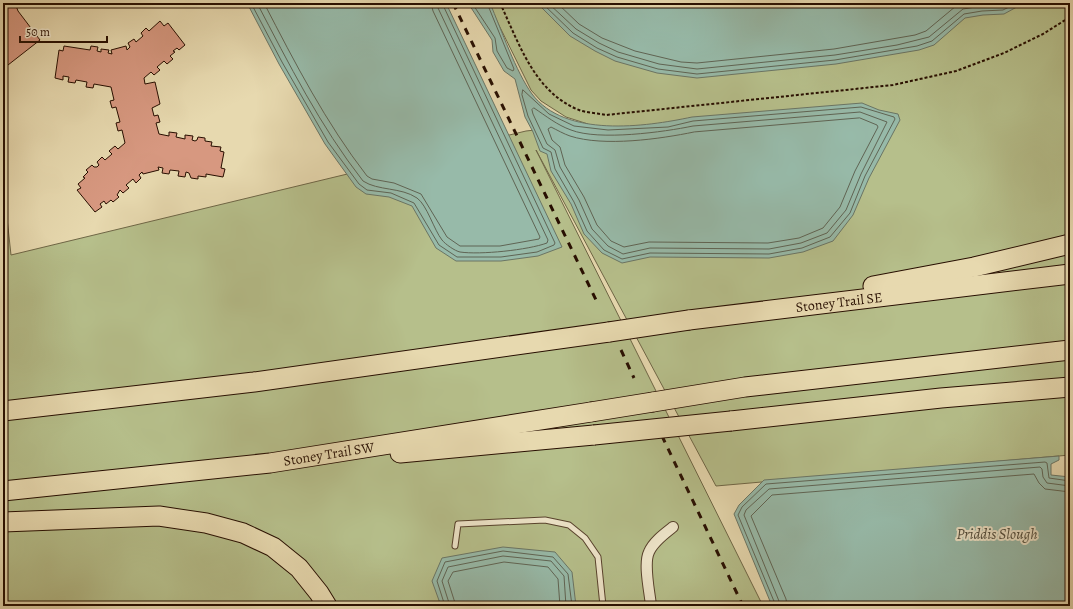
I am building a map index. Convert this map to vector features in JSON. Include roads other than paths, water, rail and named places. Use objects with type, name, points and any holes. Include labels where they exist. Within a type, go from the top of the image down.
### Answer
[{"type":"highway","points":[[751,311],[912,278],[974,268],[1070,244]]},
{"type":"highway","name":"Stoney Trail SE","points":[[3,411],[254,382],[751,311],[1070,274]]},
{"type":"highway","name":"Stoney Trail SW","points":[[3,491],[270,462],[725,390],[1070,350]]},
{"type":"highway","points":[[270,462],[460,449],[941,398],[1070,387]]},
{"type":"highway","points":[[3,522],[159,516],[206,523],[244,533],[273,547],[300,568],[319,593],[326,606]]},
{"type":"street","points":[[651,606],[647,566],[648,553],[658,540],[673,527]]},
{"type":"lane","points":[[455,546],[458,524],[545,520],[569,525],[585,538],[598,557],[603,606]]},
{"type":"water","points":[[247,3],[446,3],[562,247],[538,256],[501,261],[456,261],[436,248],[412,206],[389,197],[366,194],[356,187],[325,144],[279,64]]},
{"type":"water","points":[[468,3],[490,3],[526,85],[532,94],[546,108],[564,118],[607,126],[629,126],[673,121],[692,117],[862,103],[879,110],[898,114],[900,120],[869,178],[853,215],[833,241],[803,252],[769,258],[650,257],[622,263],[602,253],[584,234],[571,204],[551,171],[547,154],[540,151],[533,132],[525,117],[515,79],[504,71],[493,52],[492,40]]},
{"type":"water","points":[[537,3],[1024,3],[1004,14],[965,18],[934,45],[919,50],[836,64],[697,78],[657,73],[615,61],[570,36]]},
{"type":"water","name":"Priddis Slough","points":[[1059,456],[1059,460],[1051,464],[1051,475],[1070,477],[1070,606],[772,606],[734,514],[739,505],[764,480]]},
{"type":"water","points":[[503,547],[555,552],[572,572],[576,606],[441,606],[432,581],[442,558]]},
{"type":"railway","points":[[453,3],[597,302]]},
{"type":"railway","points":[[621,350],[634,378]]},
{"type":"railway","points":[[662,436],[743,606]]}]
